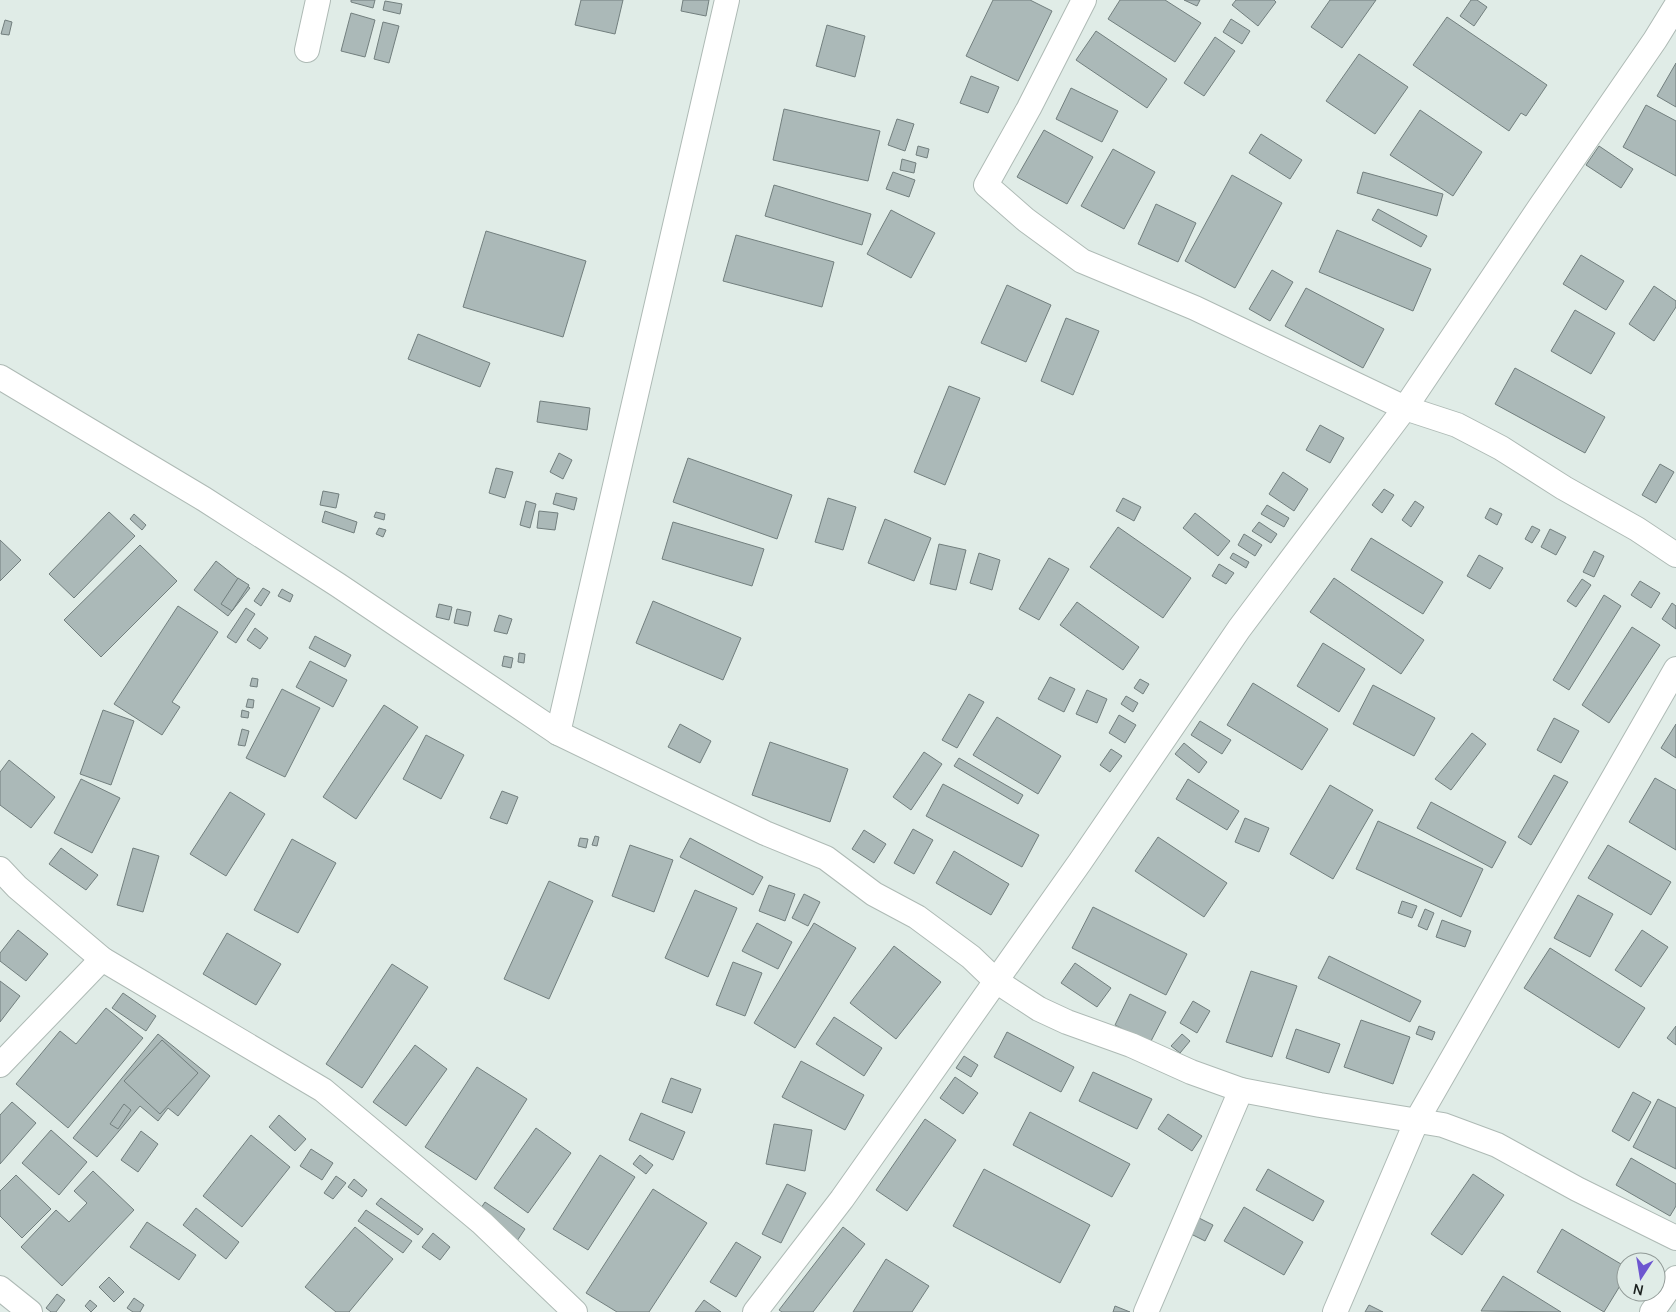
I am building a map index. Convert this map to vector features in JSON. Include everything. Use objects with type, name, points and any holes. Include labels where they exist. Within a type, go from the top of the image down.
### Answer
[{"type":"street","points":[[308,50],[318,0]]},
{"type":"street","points":[[558,733],[727,0]]},
{"type":"street","points":[[1084,0],[986,185],[1026,220],[1082,261],[1195,308],[1405,408],[1457,425],[1501,448],[1564,488],[1637,529],[1676,555]]},
{"type":"street","points":[[755,1312],[842,1199],[1080,862],[1239,630],[1405,408],[1655,40],[1676,6]]},
{"type":"street","points":[[0,377],[204,499],[338,585],[558,733],[766,833],[826,858],[874,894],[917,918],[946,938],[971,957],[996,981],[1039,1009],[1067,1022],[1131,1045],[1191,1072],[1242,1090],[1443,1125],[1497,1145],[1577,1189],[1676,1238]]},
{"type":"street","points":[[1335,1312],[1417,1120],[1676,669]]},
{"type":"street","points":[[0,869],[17,887],[102,959],[323,1090],[482,1223],[575,1312]]},
{"type":"street","points":[[0,1065],[102,959]]},
{"type":"street","points":[[1146,1312],[1242,1090]]},
{"type":"street","points":[[1652,1312],[1676,1278]]},
{"type":"street","points":[[0,1288],[30,1312]]},
{"type":"building","points":[[351,0],[375,0],[373,8],[351,2]]},
{"type":"building","points":[[581,0],[623,0],[615,34],[575,25]]},
{"type":"building","points":[[683,0],[709,0],[706,16],[681,11]]},
{"type":"building","points":[[993,0],[1030,0],[1052,11],[1018,81],[966,56]]},
{"type":"building","points":[[1120,0],[1165,0],[1201,23],[1175,62],[1108,19]]},
{"type":"building","points":[[1184,0],[1200,0],[1197,6]]},
{"type":"building","points":[[1236,0],[1274,0],[1276,2],[1258,26],[1232,5]]},
{"type":"building","points":[[1330,0],[1376,0],[1342,48],[1311,27]]},
{"type":"building","points":[[1471,0],[1477,0],[1487,7],[1474,26],[1460,16]]},
{"type":"building","points":[[385,1],[402,4],[400,14],[383,10]]},
{"type":"building","points":[[351,13],[375,20],[365,57],[341,51]]},
{"type":"building","points":[[1447,17],[1547,85],[1526,116],[1521,113],[1509,131],[1413,65]]},
{"type":"building","points":[[1231,19],[1250,31],[1242,44],[1223,32]]},
{"type":"building","points":[[5,20],[12,22],[9,35],[1,34]]},
{"type":"building","points":[[383,22],[399,26],[389,63],[374,59]]},
{"type":"building","points":[[827,25],[865,36],[855,77],[816,66]]},
{"type":"building","points":[[1096,31],[1167,79],[1147,108],[1076,60]]},
{"type":"building","points":[[1215,37],[1235,51],[1204,96],[1184,83]]},
{"type":"building","points":[[1359,54],[1408,87],[1375,134],[1326,101]]},
{"type":"building","points":[[1676,63],[1676,107],[1657,96]]},
{"type":"building","points":[[971,76],[999,87],[988,113],[960,103]]},
{"type":"building","points":[[1071,88],[1118,111],[1102,142],[1056,119]]},
{"type":"building","points":[[1646,105],[1676,121],[1676,176],[1623,147]]},
{"type":"building","points":[[784,109],[880,131],[868,181],[773,160]]},
{"type":"building","points":[[1420,110],[1482,152],[1453,196],[1390,155]]},
{"type":"building","points":[[897,119],[914,124],[905,151],[888,145]]},
{"type":"building","points":[[1044,130],[1093,157],[1067,204],[1017,177]]},
{"type":"building","points":[[1261,134],[1302,160],[1290,179],[1249,153]]},
{"type":"building","points":[[918,146],[929,149],[927,158],[916,155]]},
{"type":"building","points":[[1599,146],[1633,169],[1621,188],[1586,165]]},
{"type":"building","points":[[1113,149],[1155,172],[1124,229],[1081,206]]},
{"type":"building","points":[[902,159],[916,163],[914,173],[900,170]]},
{"type":"building","points":[[893,172],[915,180],[909,197],[886,189]]},
{"type":"building","points":[[1363,172],[1443,194],[1437,216],[1357,193]]},
{"type":"building","points":[[1232,175],[1282,203],[1235,288],[1185,261]]},
{"type":"building","points":[[774,185],[871,214],[862,245],[765,216]]},
{"type":"building","points":[[1156,204],[1196,223],[1178,262],[1138,244]]},
{"type":"building","points":[[1378,209],[1427,236],[1421,247],[1372,220]]},
{"type":"building","points":[[891,210],[935,233],[911,278],[867,254]]},
{"type":"building","points":[[1337,230],[1431,269],[1413,311],[1319,272]]},
{"type":"building","points":[[486,231],[586,261],[563,337],[463,307]]},
{"type":"building","points":[[736,235],[834,262],[822,307],[723,281]]},
{"type":"building","points":[[1581,255],[1624,281],[1606,310],[1563,284]]},
{"type":"building","points":[[1272,270],[1293,282],[1270,321],[1249,309]]},
{"type":"building","points":[[1007,285],[1051,305],[1026,362],[981,343]]},
{"type":"building","points":[[1654,286],[1676,301],[1676,307],[1654,341],[1629,324]]},
{"type":"building","points":[[1306,288],[1384,329],[1363,368],[1285,326]]},
{"type":"building","points":[[1575,310],[1615,333],[1591,374],[1551,351]]},
{"type":"building","points":[[1066,318],[1099,331],[1073,395],[1041,381]]},
{"type":"building","points":[[418,334],[490,363],[480,387],[408,359]]},
{"type":"building","points":[[1515,368],[1605,417],[1585,453],[1495,404]]},
{"type":"building","points":[[949,386],[980,398],[945,485],[914,472]]},
{"type":"building","points":[[540,401],[590,408],[587,430],[537,422]]},
{"type":"building","points":[[1320,425],[1344,438],[1330,463],[1306,450]]},
{"type":"building","points":[[559,453],[572,460],[563,479],[550,472]]},
{"type":"building","points":[[688,458],[792,495],[777,539],[673,502]]},
{"type":"building","points":[[1660,464],[1674,472],[1656,503],[1642,495]]},
{"type":"building","points":[[496,468],[513,472],[505,498],[489,493]]},
{"type":"building","points":[[1283,472],[1308,489],[1294,511],[1269,494]]},
{"type":"building","points":[[1384,489],[1394,495],[1382,513],[1372,505]]},
{"type":"building","points":[[323,491],[339,494],[336,508],[320,505]]},
{"type":"building","points":[[556,493],[577,498],[574,510],[553,504]]},
{"type":"building","points":[[828,498],[856,507],[843,550],[815,542]]},
{"type":"building","points":[[1123,498],[1141,507],[1134,521],[1116,511]]},
{"type":"building","points":[[526,501],[536,504],[530,528],[520,525]]},
{"type":"building","points":[[1415,501],[1424,507],[1411,527],[1402,520]]},
{"type":"building","points":[[1267,505],[1289,518],[1284,527],[1261,514]]},
{"type":"building","points":[[1490,508],[1502,514],[1497,525],[1485,518]]},
{"type":"building","points":[[325,511],[357,522],[354,533],[322,522]]},
{"type":"building","points":[[539,511],[558,513],[555,530],[537,528]]},
{"type":"building","points":[[109,512],[135,536],[74,598],[49,574]]},
{"type":"building","points":[[376,512],[385,514],[384,520],[374,517]]},
{"type":"building","points":[[1195,513],[1230,541],[1218,556],[1183,528]]},
{"type":"building","points":[[134,514],[146,525],[142,530],[130,519]]},
{"type":"building","points":[[885,519],[931,538],[914,581],[868,563]]},
{"type":"building","points":[[673,522],[764,549],[752,586],[662,559]]},
{"type":"building","points":[[1259,522],[1277,534],[1271,543],[1252,531]]},
{"type":"building","points":[[1532,526],[1540,530],[1532,543],[1525,539]]},
{"type":"building","points":[[1118,527],[1191,578],[1163,618],[1090,567]]},
{"type":"building","points":[[379,528],[386,530],[383,537],[376,534]]},
{"type":"building","points":[[1550,529],[1566,537],[1556,555],[1541,547]]},
{"type":"building","points":[[1244,534],[1262,545],[1255,556],[1238,545]]},
{"type":"building","points":[[1371,538],[1443,582],[1423,614],[1351,570]]},
{"type":"building","points":[[0,540],[21,560],[0,581]]},
{"type":"building","points":[[939,544],[966,550],[956,590],[930,584]]},
{"type":"building","points":[[140,545],[177,581],[101,657],[64,620]]},
{"type":"building","points":[[1594,551],[1604,556],[1594,577],[1583,572]]},
{"type":"building","points":[[979,553],[1000,560],[992,590],[970,583]]},
{"type":"building","points":[[1233,553],[1249,562],[1246,568],[1230,558]]},
{"type":"building","points":[[1479,555],[1503,568],[1490,589],[1467,576]]},
{"type":"building","points":[[1049,558],[1069,569],[1039,620],[1019,609]]},
{"type":"building","points":[[216,561],[250,588],[228,616],[194,590]]},
{"type":"building","points":[[1219,564],[1234,573],[1226,584],[1212,576]]},
{"type":"building","points":[[238,578],[249,585],[232,611],[221,604]]},
{"type":"building","points":[[1334,578],[1424,640],[1401,674],[1310,612]]},
{"type":"building","points":[[1582,579],[1591,585],[1576,607],[1567,601]]},
{"type":"building","points":[[1640,581],[1660,593],[1651,608],[1631,595]]},
{"type":"building","points":[[263,588],[270,592],[261,606],[254,601]]},
{"type":"building","points":[[282,589],[293,595],[290,602],[278,596]]},
{"type":"building","points":[[1604,595],[1621,606],[1569,690],[1553,680]]},
{"type":"building","points":[[653,601],[741,638],[723,680],[636,643]]},
{"type":"building","points":[[1077,602],[1139,647],[1123,670],[1060,625]]},
{"type":"building","points":[[1672,603],[1676,606],[1676,629],[1662,619]]},
{"type":"building","points":[[439,604],[452,607],[449,620],[436,617]]},
{"type":"building","points":[[178,606],[218,632],[172,702],[180,707],[162,735],[114,704]]},
{"type":"building","points":[[246,608],[255,614],[236,643],[227,637]]},
{"type":"building","points":[[457,609],[471,612],[468,626],[454,623]]},
{"type":"building","points":[[499,615],[512,619],[507,634],[494,631]]},
{"type":"building","points":[[1632,627],[1660,645],[1609,723],[1582,705]]},
{"type":"building","points":[[255,628],[268,638],[260,649],[247,640]]},
{"type":"building","points":[[315,636],[351,655],[345,667],[309,648]]},
{"type":"building","points":[[1323,643],[1365,669],[1339,712],[1297,686]]},
{"type":"building","points":[[519,653],[525,654],[524,663],[518,662]]},
{"type":"building","points":[[504,656],[513,658],[511,668],[502,666]]},
{"type":"building","points":[[310,661],[347,680],[333,707],[296,687]]},
{"type":"building","points":[[1050,677],[1075,689],[1064,712],[1038,699]]},
{"type":"building","points":[[252,678],[258,679],[257,687],[250,686]]},
{"type":"building","points":[[1140,679],[1149,684],[1143,694],[1134,688]]},
{"type":"building","points":[[1253,683],[1328,729],[1302,770],[1227,725]]},
{"type":"building","points":[[1373,685],[1435,718],[1414,756],[1353,724]]},
{"type":"building","points":[[282,689],[320,708],[285,777],[246,758]]},
{"type":"building","points":[[1087,690],[1107,699],[1097,723],[1076,714]]},
{"type":"building","points":[[969,694],[984,702],[957,748],[942,740]]},
{"type":"building","points":[[1126,696],[1138,703],[1133,712],[1121,704]]},
{"type":"building","points":[[248,699],[254,700],[253,708],[246,707]]},
{"type":"building","points":[[384,705],[418,727],[356,819],[323,797]]},
{"type":"building","points":[[103,710],[134,721],[111,785],[80,774]]},
{"type":"building","points":[[242,710],[249,712],[248,718],[241,717]]},
{"type":"building","points":[[1119,715],[1136,725],[1125,743],[1109,733]]},
{"type":"building","points":[[997,717],[1061,756],[1038,794],[973,755]]},
{"type":"building","points":[[1554,718],[1579,731],[1561,763],[1537,750]]},
{"type":"building","points":[[1200,721],[1231,740],[1222,754],[1191,735]]},
{"type":"building","points":[[680,724],[711,741],[700,763],[668,747]]},
{"type":"building","points":[[1676,724],[1676,758],[1661,748]]},
{"type":"building","points":[[242,729],[249,731],[245,746],[238,745]]},
{"type":"building","points":[[1472,733],[1486,744],[1451,790],[1435,779]]},
{"type":"building","points":[[426,735],[464,755],[441,799],[403,779]]},
{"type":"building","points":[[770,742],[848,769],[830,822],[752,795]]},
{"type":"building","points":[[1184,743],[1207,762],[1199,773],[1175,754]]},
{"type":"building","points":[[1111,749],[1122,756],[1110,772],[1100,765]]},
{"type":"building","points":[[924,752],[942,764],[911,810],[893,797]]},
{"type":"building","points":[[959,758],[1023,795],[1018,804],[954,766]]},
{"type":"building","points":[[9,760],[55,797],[31,828],[0,805],[0,772]]},
{"type":"building","points":[[1554,775],[1568,782],[1531,845],[1518,837]]},
{"type":"building","points":[[1655,778],[1676,790],[1676,850],[1629,822]]},
{"type":"building","points":[[81,779],[120,798],[92,853],[54,833]]},
{"type":"building","points":[[1188,779],[1239,811],[1227,830],[1176,799]]},
{"type":"building","points":[[943,784],[1039,835],[1022,867],[926,816]]},
{"type":"building","points":[[1330,785],[1373,810],[1333,879],[1290,854]]},
{"type":"building","points":[[502,791],[518,797],[507,824],[490,818]]},
{"type":"building","points":[[230,792],[265,814],[226,876],[190,854]]},
{"type":"building","points":[[1431,802],[1506,842],[1492,868],[1417,828]]},
{"type":"building","points":[[1245,818],[1269,828],[1259,852],[1235,842]]},
{"type":"building","points":[[1378,821],[1483,869],[1461,917],[1356,869]]},
{"type":"building","points":[[913,829],[933,840],[914,874],[894,863]]},
{"type":"building","points":[[864,830],[886,844],[874,863],[852,849]]},
{"type":"building","points":[[595,836],[599,837],[597,846],[592,845]]},
{"type":"building","points":[[1158,837],[1227,883],[1204,917],[1135,871]]},
{"type":"building","points":[[580,838],[588,839],[586,848],[578,846]]},
{"type":"building","points":[[690,838],[763,877],[753,895],[680,857]]},
{"type":"building","points":[[292,839],[336,863],[298,933],[254,910]]},
{"type":"building","points":[[630,845],[673,860],[654,912],[612,896]]},
{"type":"building","points":[[1608,845],[1671,882],[1651,915],[1588,878]]},
{"type":"building","points":[[61,848],[98,875],[86,890],[49,864]]},
{"type":"building","points":[[133,848],[159,856],[143,912],[117,905]]},
{"type":"building","points":[[954,851],[1009,884],[991,915],[936,883]]},
{"type":"building","points":[[549,881],[593,901],[549,999],[504,979]]},
{"type":"building","points":[[769,885],[795,894],[785,921],[759,911]]},
{"type":"building","points":[[695,890],[737,908],[708,977],[665,958]]},
{"type":"building","points":[[804,894],[820,902],[808,926],[792,918]]},
{"type":"building","points":[[1578,895],[1613,914],[1590,957],[1554,938]]},
{"type":"building","points":[[1402,901],[1417,906],[1412,918],[1398,913]]},
{"type":"building","points":[[1093,907],[1187,954],[1166,995],[1072,948]]},
{"type":"building","points":[[1425,909],[1434,913],[1427,930],[1418,926]]},
{"type":"building","points":[[1442,920],[1471,931],[1465,947],[1436,937]]},
{"type":"building","points":[[757,923],[792,942],[778,969],[742,951]]},
{"type":"building","points":[[814,923],[856,948],[795,1048],[754,1023]]},
{"type":"building","points":[[18,930],[48,954],[26,981],[0,961],[0,953]]},
{"type":"building","points":[[1642,930],[1668,947],[1641,987],[1615,970]]},
{"type":"building","points":[[227,933],[281,964],[256,1005],[203,974]]},
{"type":"building","points":[[894,946],[941,982],[896,1039],[850,1003]]},
{"type":"building","points":[[1550,948],[1645,1008],[1619,1048],[1524,988]]},
{"type":"building","points":[[1329,956],[1421,1001],[1410,1022],[1318,978]]},
{"type":"building","points":[[733,962],[762,973],[745,1016],[716,1005]]},
{"type":"building","points":[[1075,963],[1111,988],[1097,1007],[1061,983]]},
{"type":"building","points":[[392,964],[428,987],[362,1088],[326,1064]]},
{"type":"building","points":[[1251,971],[1297,986],[1272,1057],[1226,1042]]},
{"type":"building","points":[[0,981],[20,996],[0,1022]]},
{"type":"building","points":[[123,993],[156,1016],[146,1031],[112,1008]]},
{"type":"building","points":[[1130,994],[1166,1012],[1150,1043],[1115,1025]]},
{"type":"building","points":[[1193,1001],[1210,1011],[1197,1033],[1180,1023]]},
{"type":"building","points":[[106,1008],[143,1038],[68,1128],[16,1084],[60,1031],[76,1044]]},
{"type":"building","points":[[834,1017],[882,1048],[864,1076],[816,1044]]},
{"type":"building","points":[[1361,1020],[1410,1037],[1393,1084],[1344,1067]]},
{"type":"building","points":[[1419,1026],[1435,1032],[1432,1040],[1416,1034]]},
{"type":"building","points":[[1676,1026],[1676,1045],[1667,1038]]},
{"type":"building","points":[[1296,1029],[1340,1044],[1329,1073],[1286,1058]]},
{"type":"building","points":[[1007,1032],[1074,1067],[1061,1092],[994,1057]]},
{"type":"building","points":[[158,1034],[210,1076],[178,1116],[168,1108],[158,1121],[140,1106],[97,1157],[73,1138]]},
{"type":"building","points":[[1182,1034],[1190,1041],[1180,1053],[1171,1046]]},
{"type":"building","points":[[162,1040],[198,1073],[160,1114],[124,1081]]},
{"type":"building","points":[[415,1045],[447,1069],[406,1126],[373,1102]]},
{"type":"building","points":[[964,1056],[978,1065],[971,1077],[956,1068]]},
{"type":"building","points":[[801,1061],[864,1095],[845,1130],[782,1097]]},
{"type":"building","points":[[477,1067],[527,1099],[476,1180],[425,1147]]},
{"type":"building","points":[[1093,1072],[1152,1099],[1137,1129],[1079,1101]]},
{"type":"building","points":[[955,1077],[978,1093],[963,1114],[940,1098]]},
{"type":"building","points":[[671,1078],[701,1089],[692,1113],[662,1102]]},
{"type":"building","points":[[1633,1092],[1651,1102],[1629,1141],[1612,1131]]},
{"type":"building","points":[[1658,1099],[1676,1108],[1676,1169],[1633,1147]]},
{"type":"building","points":[[12,1102],[36,1123],[0,1164],[0,1115]]},
{"type":"building","points":[[124,1104],[131,1110],[118,1129],[110,1124]]},
{"type":"building","points":[[1030,1112],[1130,1164],[1112,1197],[1013,1145]]},
{"type":"building","points":[[641,1113],[685,1132],[673,1160],[629,1140]]},
{"type":"building","points":[[1168,1114],[1202,1136],[1192,1151],[1158,1129]]},
{"type":"building","points":[[279,1115],[306,1139],[295,1151],[269,1127]]},
{"type":"building","points":[[925,1119],[956,1140],[907,1211],[876,1190]]},
{"type":"building","points":[[774,1124],[812,1130],[805,1171],[766,1164]]},
{"type":"building","points":[[536,1128],[571,1153],[528,1213],[494,1188]]},
{"type":"building","points":[[51,1130],[87,1162],[59,1195],[22,1163]]},
{"type":"building","points":[[141,1131],[158,1144],[138,1172],[121,1160]]},
{"type":"building","points":[[251,1135],[290,1167],[242,1227],[203,1196]]},
{"type":"building","points":[[311,1149],[333,1163],[322,1180],[300,1166]]},
{"type":"building","points":[[600,1155],[635,1177],[588,1250],[553,1229]]},
{"type":"building","points":[[640,1155],[653,1165],[646,1174],[633,1164]]},
{"type":"building","points":[[1631,1158],[1676,1184],[1676,1206],[1670,1216],[1616,1185]]},
{"type":"building","points":[[984,1169],[1090,1225],[1060,1283],[953,1226]]},
{"type":"building","points":[[1268,1169],[1324,1201],[1313,1221],[1256,1190]]},
{"type":"building","points":[[93,1171],[134,1210],[62,1286],[21,1247],[56,1210],[69,1222],[87,1203],[74,1191]]},
{"type":"building","points":[[1473,1174],[1504,1195],[1462,1255],[1431,1234]]},
{"type":"building","points":[[16,1175],[51,1209],[22,1238],[0,1216],[0,1191]]},
{"type":"building","points":[[336,1176],[346,1183],[333,1199],[324,1193]]},
{"type":"building","points":[[354,1179],[367,1190],[362,1197],[348,1187]]},
{"type":"building","points":[[787,1184],[806,1193],[781,1243],[762,1234]]},
{"type":"building","points":[[653,1189],[707,1223],[649,1312],[617,1312],[586,1293]]},
{"type":"building","points":[[381,1198],[423,1229],[418,1235],[376,1204]]},
{"type":"building","points":[[485,1202],[525,1229],[517,1241],[477,1214]]},
{"type":"building","points":[[1244,1207],[1303,1242],[1284,1275],[1224,1241]]},
{"type":"building","points":[[196,1208],[239,1242],[226,1259],[183,1225]]},
{"type":"building","points":[[366,1210],[412,1241],[403,1253],[358,1221]]},
{"type":"building","points":[[1195,1216],[1213,1225],[1205,1241],[1187,1232]]},
{"type":"building","points":[[147,1222],[196,1255],[179,1280],[130,1247]]},
{"type":"building","points":[[355,1227],[393,1259],[349,1312],[336,1312],[305,1287]]},
{"type":"building","points":[[843,1227],[865,1244],[813,1312],[782,1312],[779,1310]]},
{"type":"building","points":[[1562,1229],[1616,1261],[1616,1292],[1604,1312],[1537,1272]]},
{"type":"building","points":[[433,1233],[450,1247],[440,1260],[422,1247]]},
{"type":"building","points":[[736,1242],[761,1257],[736,1297],[710,1282]]},
{"type":"building","points":[[886,1259],[929,1286],[912,1312],[853,1312]]},
{"type":"building","points":[[1503,1276],[1561,1312],[1481,1311]]},
{"type":"building","points":[[109,1277],[124,1292],[114,1302],[99,1287]]},
{"type":"building","points":[[57,1294],[65,1300],[56,1312],[51,1312],[46,1308]]},
{"type":"building","points":[[134,1298],[144,1305],[140,1312],[133,1312],[127,1308]]},
{"type":"building","points":[[90,1300],[97,1306],[91,1312],[85,1306]]},
{"type":"building","points":[[704,1300],[721,1312],[695,1312]]},
{"type":"building","points":[[1369,1305],[1383,1312],[1365,1312]]},
{"type":"building","points":[[1115,1306],[1130,1312],[1113,1312]]}]
